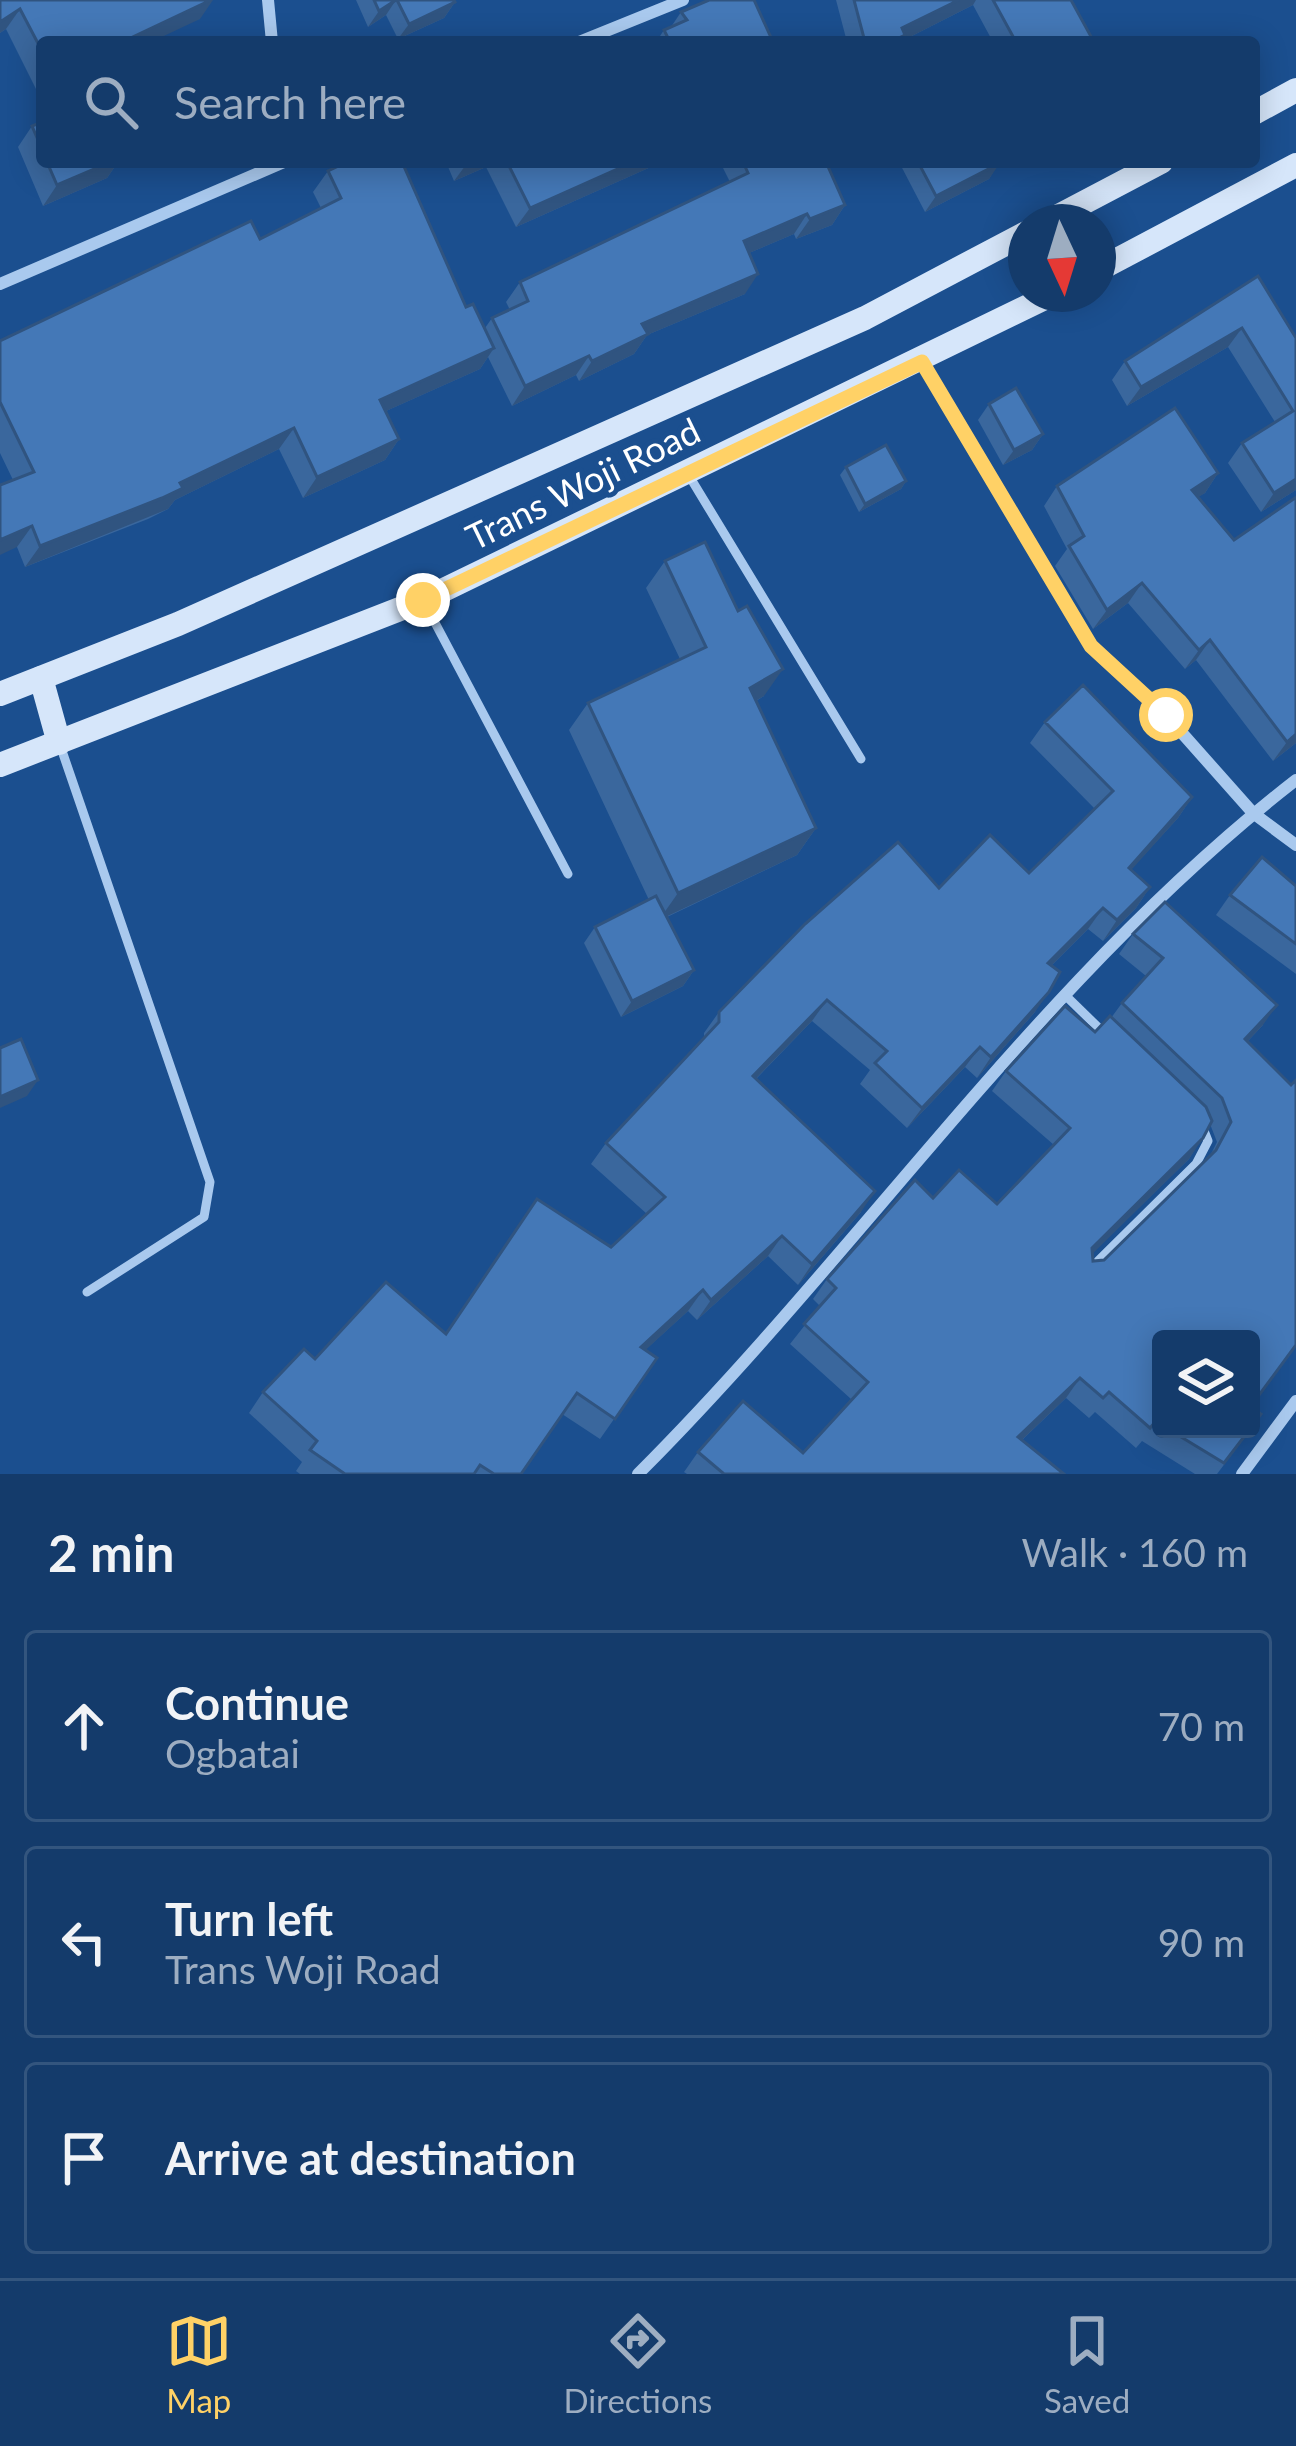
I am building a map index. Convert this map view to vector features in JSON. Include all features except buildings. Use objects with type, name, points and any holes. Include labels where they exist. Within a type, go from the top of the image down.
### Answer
[{"type":"main road","points":[[1260,110],[1296,90]]},
{"type":"main road","points":[[1116,260],[1296,164]]},
{"type":"main road","points":[[1081,204],[1150,168]]},
{"type":"main road","name":"Trans Woji Road","points":[[0,694],[178,624],[524,465],[865,318],[1008,243]]},
{"type":"main road","name":"Trans Woji Road","points":[[0,766],[423,600],[1018,312]]},
{"type":"main road","points":[[41,678],[59,743]]},
{"type":"street","points":[[268,0],[271,36]]},
{"type":"street","points":[[594,36],[682,0]]},
{"type":"street","points":[[0,284],[270,168]]},
{"type":"street","points":[[922,362],[1091,646],[1166,715],[1253,813],[1296,845]]},
{"type":"street","points":[[638,1474],[734,1378],[1149,906],[1296,779]]},
{"type":"street","points":[[1242,1474],[1296,1401]]},
{"type":"lane","points":[[688,473],[861,759]]},
{"type":"lane","points":[[423,600],[568,874]]},
{"type":"lane","points":[[59,743],[211,1183],[205,1217],[87,1292]]},
{"type":"lane","points":[[1066,996],[1116,1044]]},
{"type":"lane","points":[[1084,1274],[1196,1165],[1208,1141],[1200,1122],[1184,1107]]},
{"type":"route","points":[[423,600],[922,362],[1091,646],[1166,715]]}]
